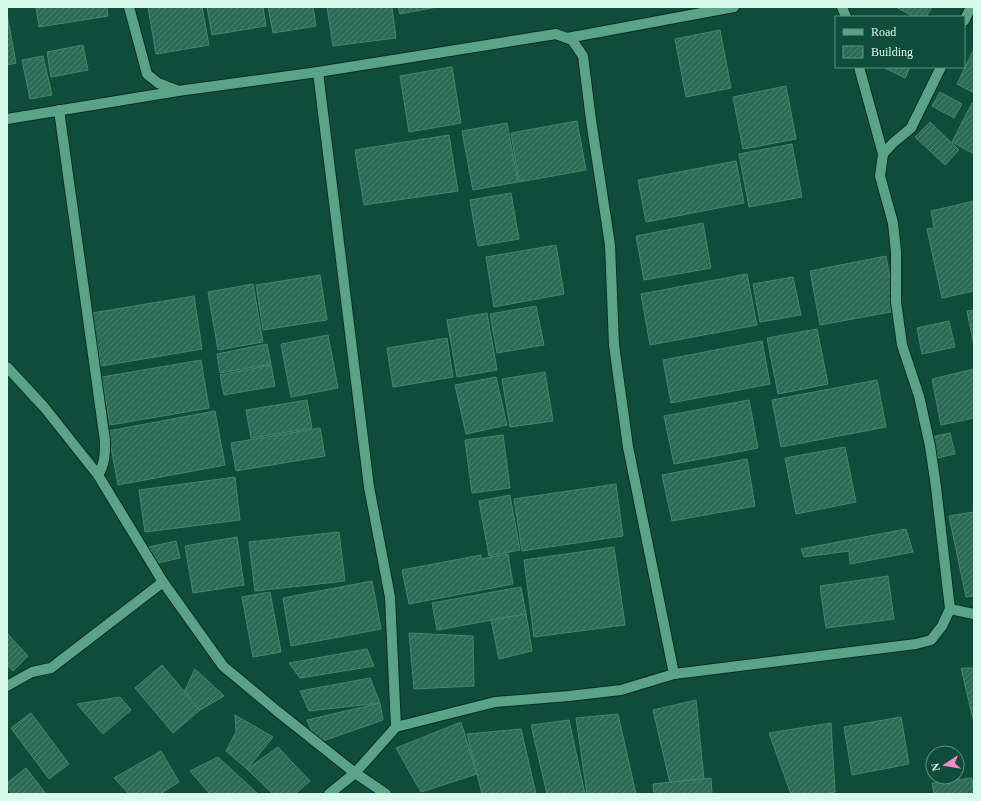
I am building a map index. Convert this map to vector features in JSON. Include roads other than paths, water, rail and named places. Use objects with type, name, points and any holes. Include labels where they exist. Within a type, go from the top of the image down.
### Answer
[{"type":"street","points":[[129,7],[147,74],[158,83],[178,91]]},
{"type":"street","points":[[567,38],[734,7]]},
{"type":"street","points":[[965,18],[971,7]]},
{"type":"street","points":[[7,119],[178,91],[318,72],[556,34],[572,40],[583,56],[610,245],[614,346],[628,447],[674,674]]},
{"type":"street","points":[[329,794],[355,773],[396,727],[494,702],[621,690],[674,674],[916,644],[931,640],[942,626],[950,609],[930,446],[919,396],[902,345],[896,302],[896,252],[893,223],[880,176],[883,154],[859,68]]},
{"type":"street","points":[[883,154],[910,128],[940,68]]},
{"type":"street","points":[[318,72],[370,487],[390,597],[396,727]]},
{"type":"street","points":[[59,110],[105,442],[103,468],[98,475]]},
{"type":"street","points":[[7,367],[44,407],[98,475],[163,582],[223,666],[355,773],[386,794]]},
{"type":"street","points":[[7,686],[32,672],[51,668],[163,582]]},
{"type":"street","points":[[950,609],[974,614]]}]
